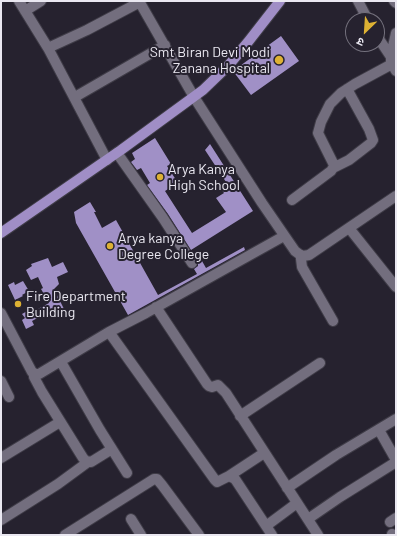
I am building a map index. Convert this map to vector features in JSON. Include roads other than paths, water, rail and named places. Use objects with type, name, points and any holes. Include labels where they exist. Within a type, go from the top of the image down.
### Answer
[{"type":"main road","points":[[1,233],[117,153],[194,97],[228,66],[279,1]]},
{"type":"street","points":[[19,1],[48,48],[107,160]]},
{"type":"street","points":[[25,11],[41,1]]},
{"type":"street","points":[[48,48],[87,30],[140,1],[194,97],[284,236],[295,251],[303,256],[309,255],[396,196]]},
{"type":"street","points":[[358,1],[364,12]]},
{"type":"street","points":[[393,64],[396,33]]},
{"type":"street","points":[[75,98],[165,46]]},
{"type":"street","points":[[385,50],[393,64]]},
{"type":"street","points":[[333,168],[333,163],[319,137],[318,130],[330,104],[347,89],[393,64]]},
{"type":"street","points":[[292,200],[333,168],[348,160],[373,140],[369,129],[347,89]]},
{"type":"street","points":[[117,153],[163,218],[192,263]]},
{"type":"street","points":[[349,228],[396,287]]},
{"type":"street","points":[[34,373],[42,373],[109,332],[284,236]]},
{"type":"street","points":[[301,255],[302,267],[333,321]]},
{"type":"street","points":[[156,307],[207,384],[212,387],[218,385],[226,393],[318,535]]},
{"type":"street","points":[[1,313],[32,372],[34,373],[34,377],[39,387],[82,458],[88,462]]},
{"type":"street","points":[[109,332],[215,480],[218,482],[229,476],[264,453]]},
{"type":"street","points":[[60,362],[127,473]]},
{"type":"street","points":[[240,416],[320,363]]},
{"type":"street","points":[[1,381],[9,397]]},
{"type":"street","points":[[287,488],[336,455],[396,419]]},
{"type":"street","points":[[1,458],[60,422]]},
{"type":"street","points":[[308,519],[396,461],[378,430]]},
{"type":"street","points":[[1,520],[58,484],[88,462],[91,462],[112,449]]},
{"type":"street","points":[[229,476],[235,479],[272,535]]},
{"type":"street","points":[[65,535],[154,479],[157,479],[162,485],[199,535]]},
{"type":"street","points":[[266,526],[297,503]]},
{"type":"street","points":[[131,519],[141,535]]},
{"type":"place","name":"Smt Biran Devi Modi Zanana Hospital","points":[[279,60]]},
{"type":"place","name":"Arya Kanya High School","points":[[160,177]]},
{"type":"place","name":"Arya kanya Degree College","points":[[110,246]]},
{"type":"place","name":"Fire Department Building","points":[[18,304]]}]
